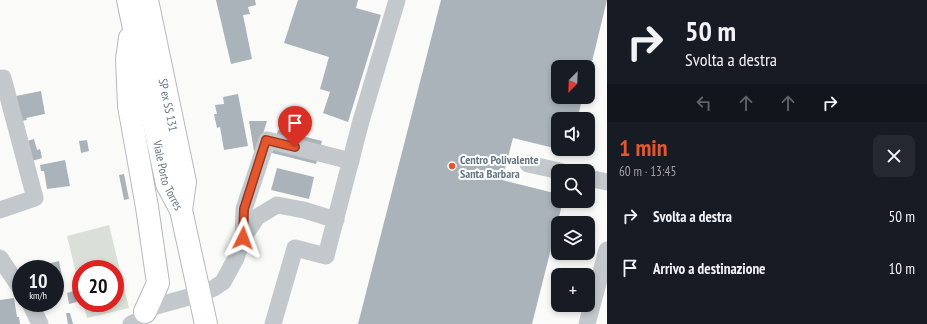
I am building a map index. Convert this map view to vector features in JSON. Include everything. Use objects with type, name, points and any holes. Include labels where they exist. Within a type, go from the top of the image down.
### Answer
[{"type":"main road","points":[[128,0],[132,25],[127,59],[129,106],[147,207],[158,283],[141,320]]},
{"type":"main road","name":"SP ex SS 131","points":[[147,0],[184,182],[181,210]]},
{"type":"main road","name":"Viale Porto Torres","points":[[132,25],[144,72],[167,184],[181,210],[206,324]]},
{"type":"street","points":[[273,324],[295,248],[326,256],[361,121],[397,0]]},
{"type":"street","points":[[0,78],[3,78],[35,198],[0,210]]},
{"type":"street","points":[[243,238],[244,209],[266,140],[351,160]]},
{"type":"street","points":[[528,164],[551,169]]},
{"type":"street","points":[[595,179],[607,182]]},
{"type":"street","points":[[141,320],[156,306],[200,294],[223,282],[236,258],[243,238],[257,217],[277,205],[304,210],[336,220]]},
{"type":"street","points":[[587,324],[607,250]]},
{"type":"street","points":[[0,258],[12,276]]},
{"type":"street","points":[[34,312],[40,324]]},
{"type":"shaded area","points":[[109,225],[117,260],[73,260],[67,236]]},
{"type":"shaded area","points":[[124,287],[129,308],[124,309]]},
{"type":"shaded area","points":[[85,312],[112,312],[87,318]]},
{"type":"building","points":[[216,0],[255,0],[256,5],[248,7],[250,14],[243,15],[252,59],[231,64]]},
{"type":"building","points":[[298,0],[358,0],[356,8],[381,15],[348,122],[323,113],[330,92],[320,89],[329,57],[284,43]]},
{"type":"building","name":"Centro Polivalente Santa Barbara","points":[[441,0],[607,0],[592,60],[551,60],[551,104],[581,104],[579,112],[551,112],[551,147],[513,138],[502,180],[551,192],[551,208],[561,208],[559,216],[551,216],[551,249],[532,324],[358,324]]},
{"type":"building","points":[[41,91],[45,114],[26,118],[27,120],[21,121],[16,96]]},
{"type":"building","points":[[238,94],[248,146],[224,150],[220,127],[217,128],[214,114],[217,114],[215,105],[224,104],[223,97]]},
{"type":"building","points":[[249,121],[267,121],[258,150],[254,151]]},
{"type":"building","points":[[278,130],[322,141],[316,164],[272,153]]},
{"type":"building","points":[[34,139],[37,150],[40,149],[42,158],[32,161],[27,141]]},
{"type":"building","points":[[87,140],[89,151],[81,153],[79,141]]},
{"type":"building","points":[[65,160],[70,186],[47,189],[44,171],[41,171],[40,165]]},
{"type":"building","points":[[277,168],[314,177],[309,199],[271,190]]},
{"type":"building","points":[[124,174],[129,199],[124,200],[119,175]]},
{"type":"building","points":[[72,292],[72,303],[69,304],[67,293]]},
{"type":"building","points":[[12,298],[12,312],[16,312],[20,324],[0,324],[0,300]]},
{"type":"building","points":[[66,313],[70,313],[73,324],[68,324]]},
{"type":"place","name":"Centro Polivalente Santa Barbara","points":[[452,166]]},
{"type":"route","points":[[243,238],[244,209],[266,140],[295,147]]}]
